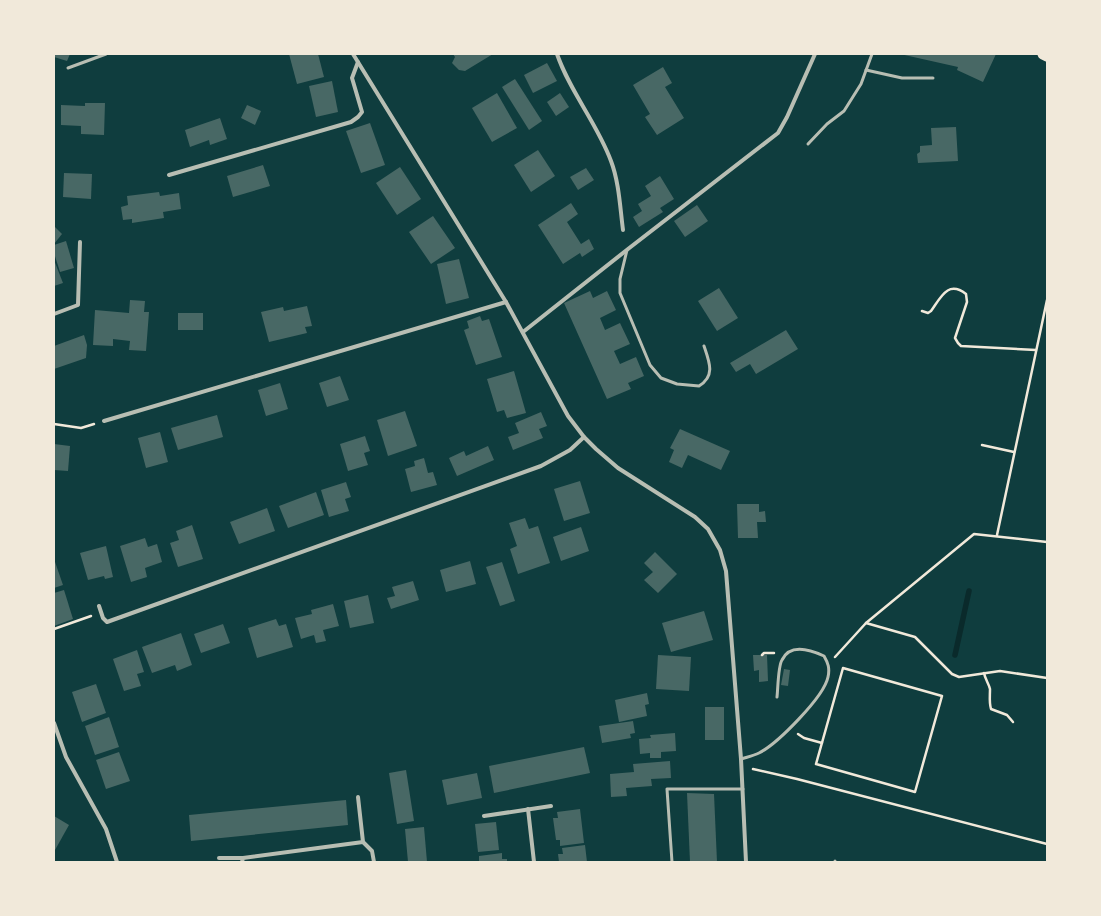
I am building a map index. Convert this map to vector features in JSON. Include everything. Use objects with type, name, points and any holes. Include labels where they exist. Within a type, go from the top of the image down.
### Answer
[{"type":"highway","points":[[1043,54],[1047,56]]},
{"type":"street","points":[[353,54],[524,332],[568,416],[584,437],[618,468],[695,517],[708,529],[720,550],[726,571],[741,759],[746,862]]},
{"type":"street","points":[[558,54],[568,79],[588,112],[611,160],[618,185],[623,230]]},
{"type":"street","points":[[524,332],[778,133],[787,117],[814,54]]},
{"type":"street","points":[[169,175],[351,122],[362,112],[352,78],[358,62]]},
{"type":"street","points":[[54,314],[78,305],[80,242]]},
{"type":"street","points":[[104,421],[506,302]]},
{"type":"street","points":[[98,606],[103,618],[107,622],[542,466],[570,450],[584,437]]},
{"type":"street","points":[[54,723],[66,757],[106,829],[118,862]]},
{"type":"street","points":[[358,797],[363,842],[372,851],[374,862]]},
{"type":"street","points":[[484,816],[551,806]]},
{"type":"street","points":[[528,809],[534,862]]},
{"type":"street","points":[[219,858],[242,860],[363,842]]},
{"type":"lane","points":[[68,68],[106,54]]},
{"type":"lane","points":[[808,144],[827,124],[844,111],[861,84],[872,54]]},
{"type":"lane","points":[[866,70],[902,78],[933,78]]},
{"type":"lane","points":[[628,249],[620,279],[620,293],[650,365],[661,378],[677,384],[699,386],[705,383],[710,366],[704,346]]},
{"type":"lane","points":[[741,759],[757,754],[767,748],[792,726],[817,698],[828,678],[829,666],[824,656],[810,650],[789,651],[781,660],[777,697]]},
{"type":"lane","points":[[672,862],[667,789],[743,789]]},
{"type":"path","points":[[922,310],[928,313],[946,291],[953,288],[960,289],[966,294],[967,302],[956,338],[961,346],[1036,350]]},
{"type":"path","points":[[997,536],[1047,300]]},
{"type":"path","points":[[54,424],[81,428],[104,421]]},
{"type":"path","points":[[982,445],[1014,452]]},
{"type":"path","points":[[829,666],[839,651],[866,623],[974,534],[1047,542]]},
{"type":"path","points":[[54,629],[101,612]]},
{"type":"path","points":[[866,623],[915,637],[952,674],[959,677],[1000,671],[1047,678]]},
{"type":"path","points":[[843,668],[942,696],[915,792],[816,764],[822,743],[843,668]]},
{"type":"path","points":[[984,673],[984,678],[990,687],[989,702],[991,709],[1007,715],[1013,722]]},
{"type":"path","points":[[792,726],[797,733],[804,738],[822,743]]},
{"type":"path","points":[[753,769],[1047,844]]},
{"type":"building","points":[[54,54],[70,54],[67,61],[54,57]]},
{"type":"building","points":[[289,54],[318,54],[324,77],[297,84]]},
{"type":"building","points":[[453,54],[493,54],[465,71],[459,70],[452,63],[455,57]]},
{"type":"building","points":[[900,54],[996,54],[983,82],[957,70],[958,67]]},
{"type":"building","points":[[547,63],[557,81],[533,93],[524,75]]},
{"type":"building","points":[[663,67],[672,83],[665,87],[684,118],[657,135],[645,117],[650,114],[633,85]]},
{"type":"building","points":[[515,79],[542,121],[529,130],[502,87]]},
{"type":"building","points":[[332,81],[338,112],[316,117],[309,86]]},
{"type":"building","points":[[497,93],[517,128],[492,142],[472,108]]},
{"type":"building","points":[[560,93],[569,107],[556,116],[547,102]]},
{"type":"building","points":[[85,103],[105,103],[104,135],[81,134],[81,126],[61,125],[61,105],[85,106]]},
{"type":"building","points":[[247,105],[261,111],[255,125],[241,118]]},
{"type":"building","points":[[220,118],[227,139],[210,145],[209,140],[190,147],[185,130]]},
{"type":"building","points":[[370,123],[385,165],[361,173],[346,131]]},
{"type":"building","points":[[956,127],[958,161],[918,163],[917,154],[920,152],[920,146],[932,145],[931,128]]},
{"type":"building","points":[[538,150],[555,176],[531,192],[514,165]]},
{"type":"building","points":[[263,165],[270,186],[233,197],[227,176]]},
{"type":"building","points":[[400,167],[421,199],[397,215],[376,183]]},
{"type":"building","points":[[586,168],[594,180],[578,190],[570,177]]},
{"type":"building","points":[[64,173],[92,174],[91,199],[63,197]]},
{"type":"building","points":[[660,176],[674,199],[660,208],[663,212],[639,227],[633,217],[642,211],[638,204],[651,196],[645,186]]},
{"type":"building","points":[[159,192],[160,196],[179,193],[181,209],[163,212],[164,218],[132,223],[132,219],[123,220],[121,207],[128,205],[127,196]]},
{"type":"building","points":[[571,203],[578,214],[567,222],[581,244],[589,239],[594,249],[582,257],[580,253],[563,264],[538,225]]},
{"type":"building","points":[[697,205],[708,221],[685,237],[674,221]]},
{"type":"building","points":[[433,216],[455,248],[431,264],[409,232]]},
{"type":"building","points":[[54,226],[62,234],[54,244]]},
{"type":"building","points":[[66,241],[74,268],[60,272],[54,253],[54,245]]},
{"type":"building","points":[[459,259],[469,298],[446,304],[437,264]]},
{"type":"building","points":[[54,260],[63,283],[54,286]]},
{"type":"building","points":[[719,288],[738,318],[717,331],[698,301]]},
{"type":"building","points":[[590,291],[593,298],[607,291],[616,310],[600,318],[605,330],[620,323],[630,344],[614,351],[620,364],[636,357],[644,376],[628,383],[631,389],[607,399],[564,303]]},
{"type":"building","points":[[130,300],[145,301],[144,312],[149,312],[146,351],[129,350],[130,341],[113,339],[113,346],[93,345],[95,310],[129,313]]},
{"type":"building","points":[[307,306],[312,326],[305,327],[307,333],[269,342],[261,312],[283,307],[284,311]]},
{"type":"building","points":[[178,313],[203,313],[203,330],[178,330]]},
{"type":"building","points":[[480,316],[482,321],[489,319],[502,357],[476,365],[464,330],[469,328],[467,321]]},
{"type":"building","points":[[786,330],[798,349],[756,374],[750,364],[736,372],[730,363]]},
{"type":"building","points":[[84,335],[87,345],[86,358],[54,369],[54,346]]},
{"type":"building","points":[[514,371],[526,413],[507,418],[504,410],[497,412],[487,379]]},
{"type":"building","points":[[340,376],[349,400],[327,407],[319,383]]},
{"type":"building","points":[[280,383],[288,409],[266,416],[258,390]]},
{"type":"building","points":[[405,411],[417,446],[388,456],[377,420]]},
{"type":"building","points":[[541,412],[547,426],[539,429],[543,438],[513,450],[508,437],[519,433],[515,423]]},
{"type":"building","points":[[217,415],[223,437],[178,450],[171,428]]},
{"type":"building","points":[[680,429],[730,451],[721,470],[688,455],[682,468],[669,462],[674,450],[670,448]]},
{"type":"building","points":[[160,432],[168,462],[146,468],[138,438]]},
{"type":"building","points":[[365,436],[370,451],[364,453],[368,465],[348,471],[340,444]]},
{"type":"building","points":[[54,444],[70,446],[68,471],[54,470]]},
{"type":"building","points":[[488,446],[494,460],[457,476],[449,458],[464,451],[466,456]]},
{"type":"building","points":[[424,458],[428,473],[433,472],[437,485],[411,492],[405,469],[415,466],[414,461]]},
{"type":"building","points":[[580,481],[590,513],[564,521],[554,489]]},
{"type":"building","points":[[346,482],[351,497],[345,499],[349,511],[329,517],[321,490]]},
{"type":"building","points":[[316,492],[324,515],[288,528],[279,506]]},
{"type":"building","points":[[737,504],[759,504],[759,512],[765,511],[766,522],[757,522],[758,538],[738,538]]},
{"type":"building","points":[[267,508],[275,531],[239,544],[230,522]]},
{"type":"building","points":[[525,518],[529,529],[538,526],[550,563],[518,574],[510,549],[517,546],[509,523]]},
{"type":"building","points":[[192,525],[203,559],[178,567],[170,543],[179,540],[176,531]]},
{"type":"building","points":[[581,527],[589,551],[561,561],[553,537]]},
{"type":"building","points":[[145,538],[148,547],[157,544],[162,562],[145,568],[147,577],[131,582],[120,546]]},
{"type":"building","points":[[106,546],[113,577],[105,579],[104,576],[88,580],[80,553]]},
{"type":"building","points":[[655,552],[677,574],[658,593],[644,580],[653,572],[644,563]]},
{"type":"building","points":[[54,559],[63,585],[54,588]]},
{"type":"building","points":[[470,561],[476,584],[446,592],[440,570]]},
{"type":"building","points":[[502,562],[515,601],[500,606],[486,567]]},
{"type":"building","points":[[413,581],[419,600],[391,609],[387,598],[395,596],[392,587]]},
{"type":"building","points":[[64,590],[73,619],[54,626],[54,593]]},
{"type":"building","points":[[368,595],[374,623],[350,628],[344,601]]},
{"type":"building","points":[[333,604],[339,626],[323,630],[326,641],[316,643],[314,635],[301,639],[295,618],[312,614],[311,610]]},
{"type":"building","points":[[704,611],[713,640],[671,652],[662,623]]},
{"type":"building","points":[[276,619],[279,626],[286,624],[293,647],[257,658],[248,628]]},
{"type":"building","points":[[223,624],[230,643],[201,653],[194,634]]},
{"type":"building","points":[[181,633],[192,665],[177,671],[175,665],[152,673],[142,647]]},
{"type":"building","points":[[137,650],[144,672],[137,674],[141,686],[124,691],[113,659]]},
{"type":"building","points":[[658,655],[691,657],[689,691],[656,689]]},
{"type":"building","points":[[753,655],[767,655],[768,681],[759,682],[759,670],[754,671]]},
{"type":"building","points":[[784,669],[790,670],[788,686],[781,685]]},
{"type":"building","points":[[96,684],[106,713],[82,722],[72,692]]},
{"type":"building","points":[[647,693],[649,704],[645,705],[647,716],[619,722],[615,700]]},
{"type":"building","points":[[705,707],[724,707],[724,740],[705,740]]},
{"type":"building","points":[[109,717],[119,747],[95,755],[85,726]]},
{"type":"building","points":[[633,721],[635,733],[630,734],[631,738],[602,743],[599,726]]},
{"type":"building","points":[[675,733],[676,751],[661,752],[661,758],[650,758],[650,753],[640,754],[639,739],[651,738],[650,735]]},
{"type":"building","points":[[584,747],[590,773],[494,793],[489,766]]},
{"type":"building","points":[[119,752],[130,781],[106,789],[96,760]]},
{"type":"building","points":[[670,761],[671,778],[651,779],[652,786],[626,788],[627,796],[611,797],[610,774],[634,772],[633,764]]},
{"type":"building","points":[[406,770],[414,821],[397,824],[389,773]]},
{"type":"building","points":[[477,773],[482,798],[447,805],[442,780]]},
{"type":"building","points":[[687,793],[714,794],[717,862],[690,862]]},
{"type":"building","points":[[346,800],[348,825],[191,841],[189,815]]},
{"type":"building","points":[[580,809],[584,843],[560,846],[560,840],[556,840],[553,818],[558,818],[557,812]]},
{"type":"building","points":[[54,816],[69,825],[55,850],[54,850]]},
{"type":"building","points":[[496,822],[499,850],[478,852],[475,824]]},
{"type":"building","points":[[424,827],[427,862],[408,862],[405,829]]},
{"type":"building","points":[[585,845],[587,862],[559,862],[558,854],[563,854],[562,848]]},
{"type":"building","points":[[502,853],[502,859],[507,859],[507,862],[479,862],[479,856]]},
{"type":"waterway","points":[[955,655],[969,591]]}]
